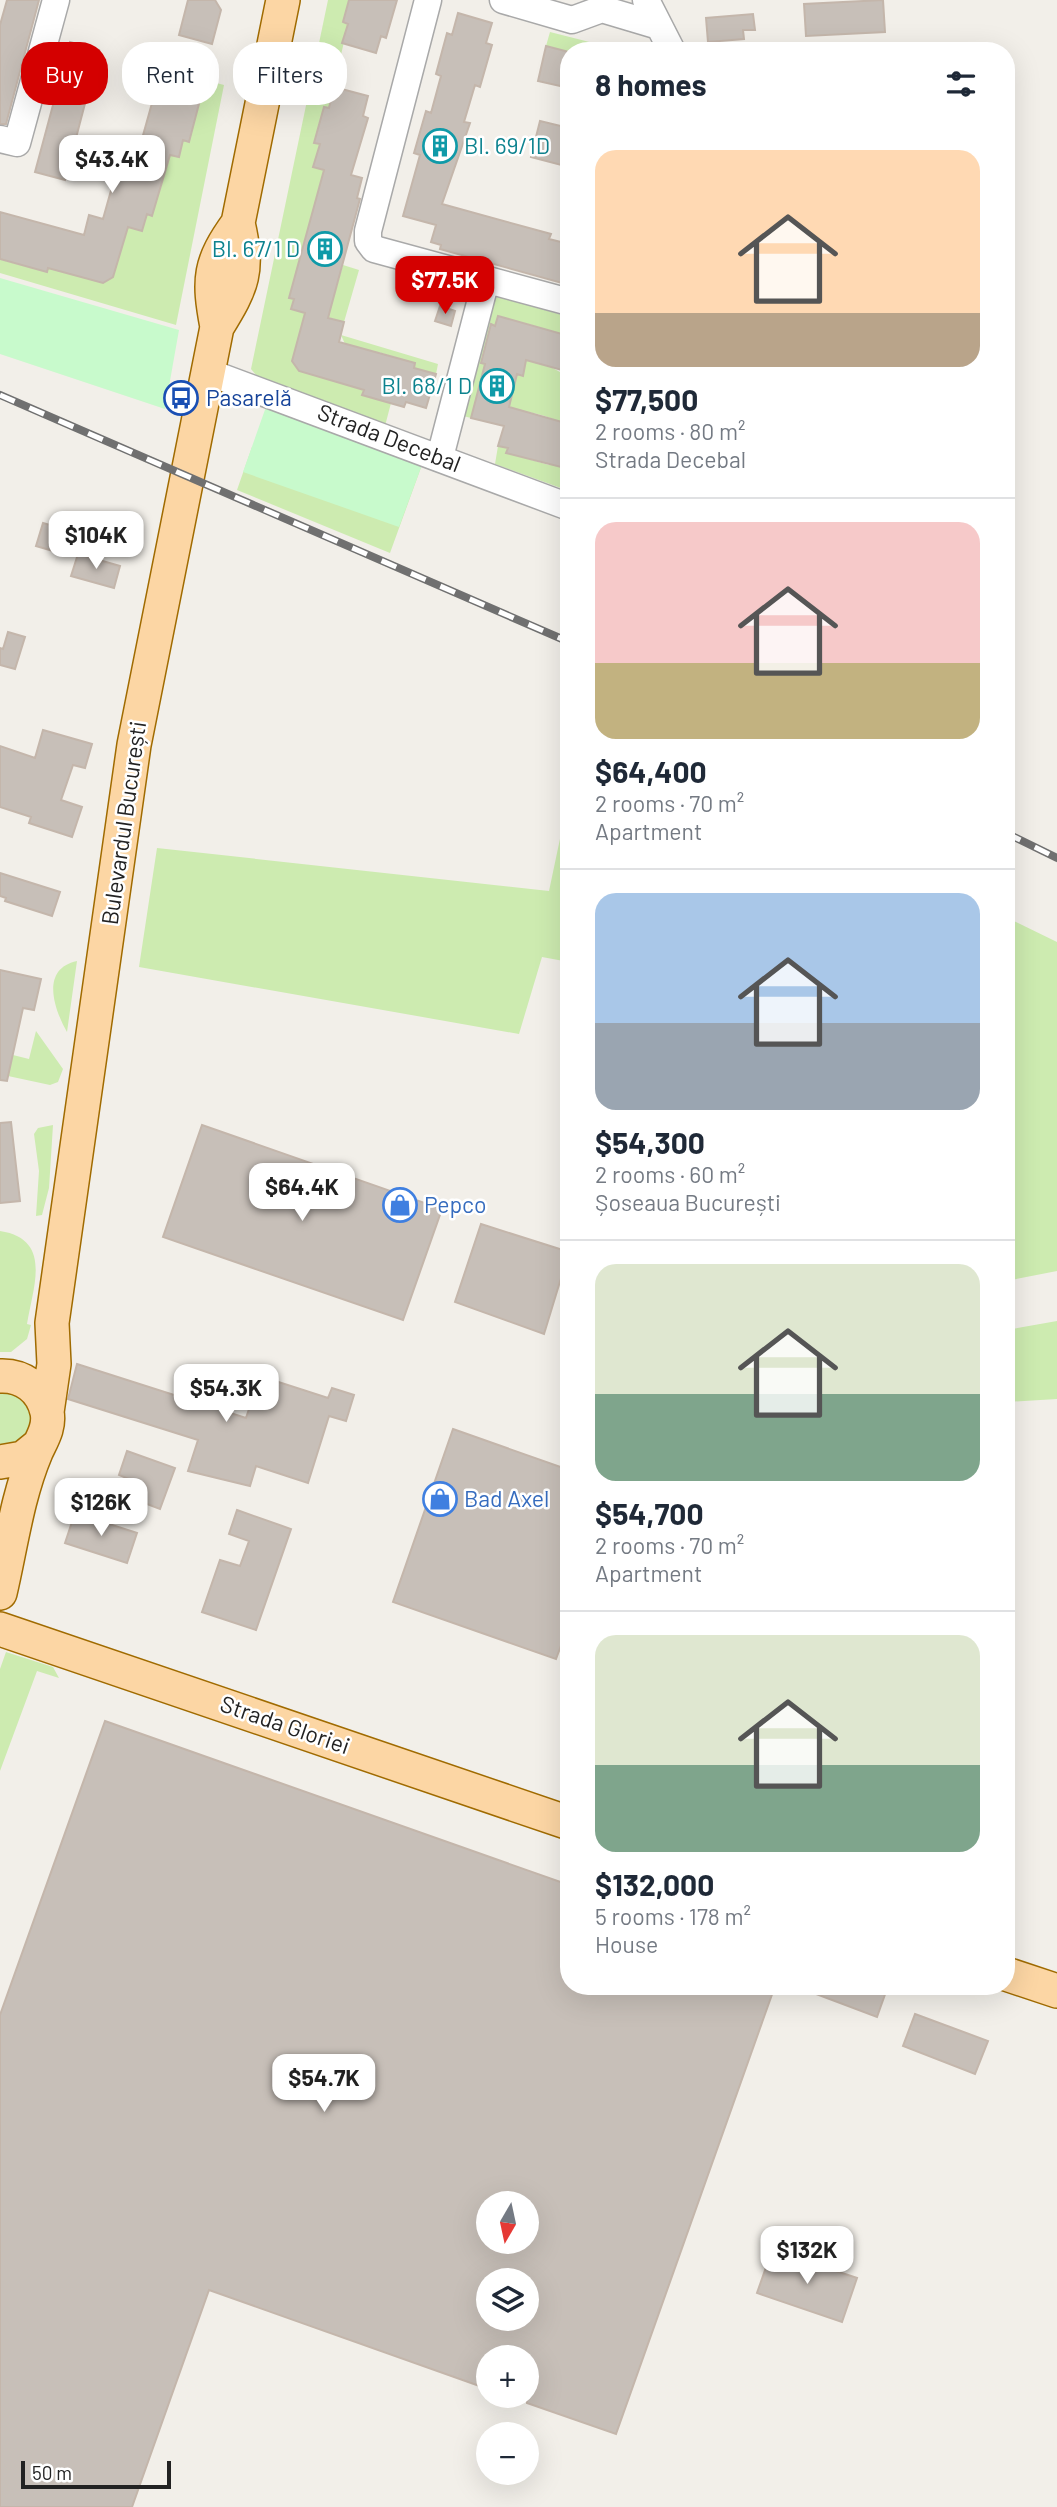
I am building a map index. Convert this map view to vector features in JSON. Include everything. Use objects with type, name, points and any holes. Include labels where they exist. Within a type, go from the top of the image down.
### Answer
[{"type":"main road","name":"Bulevardul București","points":[[0,1593],[22,1493],[46,1429],[54,1364],[52,1323],[134,746],[217,327],[209,289],[218,250],[238,223],[283,0]]},
{"type":"main road","points":[[47,1412],[34,1388],[4,1376],[34,1350],[52,1323]]},
{"type":"main road","points":[[0,1462],[23,1458],[39,1445]]},
{"type":"main road","name":"Strada Gloriei","points":[[0,1629],[560,1820]]},
{"type":"main road","points":[[1015,1977],[1057,1991]]},
{"type":"street","points":[[0,139],[17,144],[56,0]]},
{"type":"street","points":[[428,0],[368,231],[368,241],[374,249],[560,300]]},
{"type":"street","points":[[503,0],[572,20],[603,5],[659,26]]},
{"type":"street","points":[[646,0],[667,42]]},
{"type":"street","points":[[440,457],[486,280]]},
{"type":"street","name":"Strada Decebal","points":[[208,372],[560,504]]},
{"type":"green space","points":[[328,0],[349,0],[343,22],[348,24],[344,42],[319,42]]},
{"type":"green space","points":[[550,32],[589,42],[560,42],[560,50],[546,46]]},
{"type":"green space","points":[[219,84],[224,85],[176,325],[0,273],[0,254],[2,260],[46,272],[48,268],[103,283],[113,277],[128,227],[142,231],[147,214],[151,216],[164,153],[178,157],[183,140],[189,141],[199,105],[219,105]]},
{"type":"green space","points":[[306,105],[330,105],[329,108],[324,107],[314,142],[320,144],[313,167],[329,171],[289,297],[294,299],[291,309],[305,313],[292,361],[299,371],[364,390],[362,395],[391,403],[385,426],[261,381],[251,369]]},
{"type":"green space","points":[[343,265],[359,270],[344,322],[324,316],[331,307]]},
{"type":"green space","points":[[0,278],[179,330],[165,409],[0,354]]},
{"type":"green space","points":[[500,297],[560,314],[560,348],[549,366],[560,372],[560,423],[540,414],[507,412],[517,374],[523,375],[532,337],[529,336],[532,325],[498,316],[495,326],[491,325],[481,362],[485,364],[471,418],[463,416],[491,298]]},
{"type":"green space","points":[[341,335],[438,364],[436,374],[414,368],[415,363],[378,352],[376,357],[345,344]]},
{"type":"green space","points":[[267,404],[423,462],[399,527],[243,472]]},
{"type":"green space","points":[[498,446],[508,448],[507,453],[549,465],[550,460],[560,465],[560,488],[495,464]]},
{"type":"green space","points":[[252,447],[423,462],[390,553],[237,490]]},
{"type":"green space","points":[[560,839],[560,960],[542,957],[519,1034],[139,967],[157,848],[549,891]]},
{"type":"green space","points":[[1015,921],[1057,942],[1057,1271],[1015,1279]]},
{"type":"green space","points":[[77,961],[67,1032],[55,1002],[54,981],[65,965]]},
{"type":"green space","points":[[36,1031],[63,1069],[58,1082],[50,1085],[8,1076],[13,1055],[29,1059]]},
{"type":"green space","points":[[53,1125],[49,1188],[42,1215],[36,1216],[39,1171],[34,1134],[38,1128]]},
{"type":"green space","points":[[0,1231],[17,1236],[27,1244],[36,1267],[27,1324],[31,1325],[27,1339],[11,1352],[0,1352]]},
{"type":"green space","points":[[1057,1321],[1057,1399],[1015,1401],[1015,1328]]},
{"type":"green space","points":[[0,1390],[26,1402],[31,1416],[27,1433],[21,1443],[0,1448]]},
{"type":"green space","points":[[6,1652],[53,1667],[59,1678],[37,1671],[0,1771],[0,1669]]},
{"type":"building","points":[[7,0],[39,0],[28,42],[21,42],[21,68],[6,124],[0,124],[0,25]]},
{"type":"building","points":[[188,0],[215,0],[221,10],[213,42],[179,35]]},
{"type":"building","points":[[349,0],[397,0],[386,38],[381,36],[376,53],[342,42],[348,24],[343,22]]},
{"type":"building","points":[[883,0],[885,32],[806,36],[804,4]]},
{"type":"building","name":"Bl. 69/1D","points":[[458,13],[492,23],[486,43],[492,45],[480,87],[475,85],[464,122],[470,123],[442,204],[551,234],[549,239],[560,242],[560,282],[440,249],[441,245],[431,242],[436,225],[403,216],[420,155],[414,153],[426,111],[431,113],[441,76],[436,74],[447,33],[452,35]]},
{"type":"building","points":[[753,14],[755,30],[743,30],[744,39],[708,42],[706,18]]},
{"type":"building","points":[[546,46],[560,50],[560,86],[538,81]]},
{"type":"building","name":"Bl. 67/1 D","points":[[347,90],[368,96],[363,116],[368,118],[351,175],[362,178],[357,198],[360,199],[328,318],[344,322],[339,342],[415,363],[414,368],[436,374],[426,408],[406,402],[404,407],[362,395],[364,390],[299,371],[292,361],[305,313],[291,309],[294,299],[289,298],[324,170],[313,167],[320,144],[314,143],[324,107],[329,108],[330,105],[347,105]]},
{"type":"building","points":[[53,105],[85,105],[65,180],[35,172]]},
{"type":"building","points":[[152,105],[199,105],[189,142],[183,140],[179,157],[170,155],[152,216],[147,214],[142,231],[128,227],[113,277],[103,283],[48,268],[47,272],[0,259],[0,212],[84,235],[89,215],[103,219],[119,162],[124,164],[130,143],[140,146]]},
{"type":"building","points":[[540,121],[560,126],[560,165],[531,157]]},
{"type":"building","points":[[440,306],[455,311],[451,326],[435,321]]},
{"type":"building","name":"Bl. 68/1 D","points":[[498,316],[560,333],[560,369],[526,360],[523,376],[517,374],[509,407],[560,421],[560,467],[506,453],[508,448],[498,446],[504,426],[471,418],[485,364],[481,363],[491,324],[495,326]]},
{"type":"building","points":[[43,523],[60,528],[53,551],[36,546]]},
{"type":"building","points":[[78,554],[120,566],[114,588],[71,576]]},
{"type":"building","points":[[8,632],[25,637],[15,669],[0,665],[0,648],[3,649]]},
{"type":"building","points":[[43,730],[92,744],[85,768],[73,765],[61,800],[82,807],[72,837],[29,823],[31,817],[0,807],[0,746],[35,758]]},
{"type":"building","points":[[0,873],[60,892],[52,916],[5,901],[6,898],[0,896]]},
{"type":"building","points":[[0,970],[41,979],[34,1010],[23,1008],[7,1081],[0,1080]]},
{"type":"building","points":[[11,1122],[20,1201],[0,1203],[0,1123]]},
{"type":"building","points":[[202,1125],[442,1209],[403,1320],[163,1237]]},
{"type":"building","points":[[481,1224],[560,1249],[560,1282],[544,1334],[455,1302]]},
{"type":"building","points":[[77,1364],[246,1418],[260,1376],[328,1398],[332,1388],[354,1395],[346,1421],[329,1416],[308,1483],[256,1466],[250,1486],[188,1471],[198,1440],[68,1399]]},
{"type":"building","points":[[453,1429],[560,1467],[560,1648],[556,1659],[393,1602]]},
{"type":"building","points":[[127,1451],[175,1468],[160,1509],[123,1495],[129,1479],[119,1475]]},
{"type":"building","points":[[237,1510],[291,1529],[256,1630],[202,1612],[220,1560],[240,1566],[249,1541],[229,1534]]},
{"type":"building","points":[[75,1513],[137,1533],[127,1563],[65,1543]]},
{"type":"building","points":[[105,1721],[560,1882],[560,1995],[772,1995],[616,2434],[539,2407],[539,2345],[476,2345],[476,2385],[209,2290],[132,2507],[0,2507],[0,2015]]},
{"type":"building","points":[[819,1995],[885,1995],[877,2017]]},
{"type":"building","points":[[915,2014],[988,2041],[975,2074],[903,2046]]},
{"type":"building","points":[[772,2250],[857,2278],[842,2322],[757,2293]]},
{"type":"railway","points":[[0,395],[560,638]]},
{"type":"railway","points":[[1015,837],[1057,858]]},
{"type":"place","name":"Bl. 69/1D","points":[[440,146]]},
{"type":"place","name":"Bl. 67/1 D","points":[[325,249]]},
{"type":"place","name":"Bl. 68/1 D","points":[[497,386]]},
{"type":"place","name":"Pasarelă","points":[[181,398]]},
{"type":"place","name":"Pepco","points":[[400,1205]]},
{"type":"place","name":"Bad Axel","points":[[440,1499]]}]
